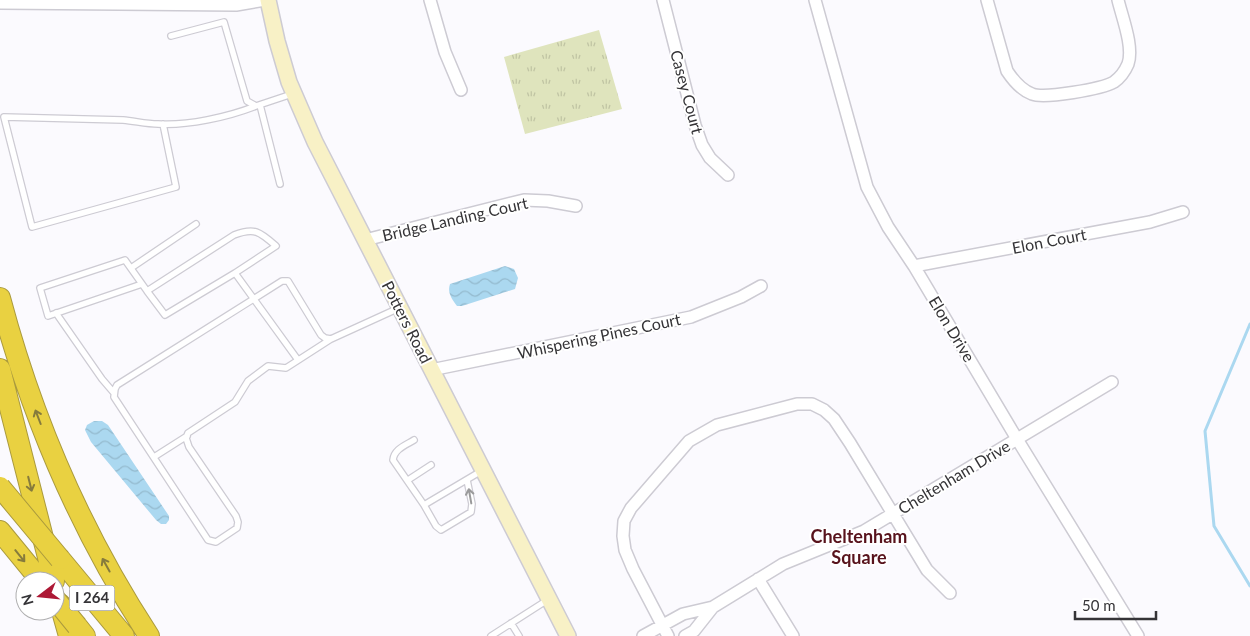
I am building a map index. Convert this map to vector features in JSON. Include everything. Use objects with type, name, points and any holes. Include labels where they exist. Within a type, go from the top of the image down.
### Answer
[{"type":"highway","points":[[0,298],[16,355],[57,464],[84,524],[105,564],[149,636]]},
{"type":"highway","points":[[0,370],[52,571]]},
{"type":"highway","name":"I 264","points":[[0,487],[124,636]]},
{"type":"highway","points":[[0,531],[33,571]]},
{"type":"highway","points":[[65,605],[77,633]]},
{"type":"highway","name":"I 264","points":[[65,614],[77,633]]},
{"type":"street","points":[[0,3],[236,5],[266,0]]},
{"type":"street","name":"Potters Road","points":[[266,0],[289,82],[315,142],[568,636]]},
{"type":"street","points":[[430,0],[445,52],[461,90]]},
{"type":"street","name":"Casey Court","points":[[663,0],[695,125],[702,145],[710,158],[728,174]]},
{"type":"street","name":"Elon Drive","points":[[815,0],[867,187],[888,227],[914,266],[1138,636]]},
{"type":"street","points":[[987,0],[1007,70],[1020,87],[1030,94],[1041,97],[1103,87],[1123,74],[1130,51],[1118,0]]},
{"type":"street","name":"Bridge Landing Court","points":[[364,240],[524,200],[548,201],[576,206]]},
{"type":"street","name":"Elon Court","points":[[914,266],[1150,222],[1183,212]]},
{"type":"street","name":"Whispering Pines Court","points":[[431,370],[692,317],[741,297],[761,286]]},
{"type":"street","name":"Cheltenham Drive","points":[[643,636],[683,614],[713,607],[758,579],[808,552],[842,541],[864,531],[1112,382]]},
{"type":"street","points":[[668,636],[625,550],[623,536],[624,521],[631,508],[689,441],[706,431],[737,419],[797,404],[812,404],[824,410],[834,419],[927,570],[950,593]]},
{"type":"street","points":[[758,579],[794,636]]},
{"type":"street","name":"Cheltenham Drive","points":[[685,636],[694,631],[713,607]]},
{"type":"lane","points":[[171,36],[224,22],[247,101],[258,105]]},
{"type":"lane","points":[[163,124],[176,187],[32,227],[4,117],[127,120],[179,124],[238,113],[294,93]]},
{"type":"lane","points":[[258,105],[280,184]]},
{"type":"lane","points":[[131,268],[196,224]]},
{"type":"lane","points":[[142,284],[48,316],[40,288],[125,260],[131,268],[142,284],[147,291],[165,316],[276,246],[261,233],[247,230],[234,235],[147,291]]},
{"type":"lane","points":[[235,273],[298,360]]},
{"type":"lane","points":[[114,393],[118,385],[254,298],[286,280],[321,335],[331,339]]},
{"type":"lane","points":[[154,457],[187,436],[190,430],[235,402],[248,381],[268,366],[286,368],[331,339],[399,308]]},
{"type":"lane","points":[[56,313],[114,393],[114,397],[208,540],[216,542],[236,528],[238,522],[236,516],[189,447],[187,436]]},
{"type":"lane","points":[[414,440],[399,449],[394,455],[393,460],[408,480],[436,526],[441,530],[471,512],[472,504],[467,480]]},
{"type":"lane","points":[[408,480],[431,465]]},
{"type":"lane","points":[[424,505],[483,470]]},
{"type":"lane","points":[[491,636],[548,598]]},
{"type":"lane","points":[[511,623],[519,636]]},
{"type":"green space","points":[[599,30],[622,109],[525,134],[504,57]]},
{"type":"water","points":[[505,266],[514,269],[518,278],[515,289],[457,306],[450,293],[450,284]]},
{"type":"water","points":[[94,421],[102,421],[108,425],[169,516],[166,524],[161,524],[156,520],[91,442],[85,430],[87,425]]},
{"type":"waterway","points":[[1250,324],[1205,431],[1214,526],[1250,586]]},
{"type":"district","name":"Cheltenham Square","points":[[859,547]]}]
